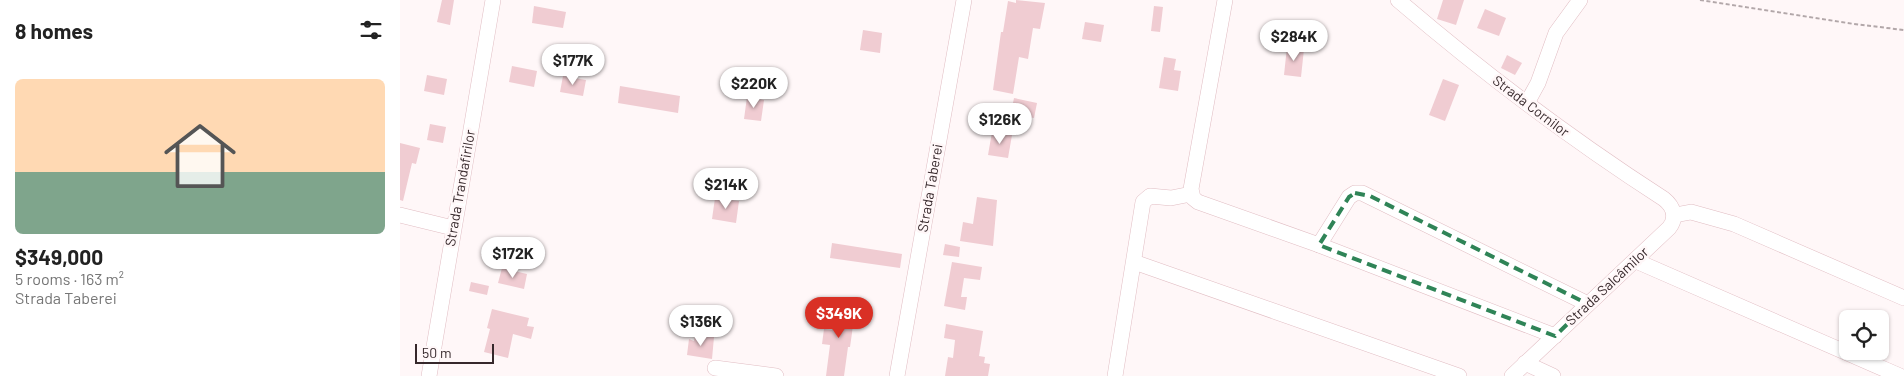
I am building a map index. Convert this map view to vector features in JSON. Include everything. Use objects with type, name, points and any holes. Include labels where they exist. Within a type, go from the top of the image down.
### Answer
[{"type":"street","name":"Strada Trandafirilor","points":[[429,376],[492,0]]},
{"type":"street","name":"Strada Taberei","points":[[897,376],[964,0]]},
{"type":"street","points":[[1191,194],[1225,0]]},
{"type":"street","name":"Strada Cornilor","points":[[1398,0],[1462,54],[1672,209]]},
{"type":"street","points":[[1527,103],[1538,83],[1556,33],[1580,0]]},
{"type":"street","points":[[1319,245],[1349,197],[1362,193],[1588,304]]},
{"type":"street","points":[[1191,194],[1198,202],[1319,245],[1555,336]]},
{"type":"street","points":[[1115,376],[1141,210],[1146,198],[1150,196],[1180,197],[1191,194]]},
{"type":"street","points":[[1672,209],[1692,212],[1734,224],[1904,298]]},
{"type":"street","name":"Strada Salcâmilor","points":[[1512,376],[1636,261],[1674,223],[1672,209]]},
{"type":"street","points":[[400,215],[453,228]]},
{"type":"street","points":[[1636,261],[1900,376]]},
{"type":"street","points":[[1134,262],[1459,376]]},
{"type":"street","points":[[1525,363],[1553,376]]},
{"type":"street","points":[[715,368],[776,376]]},
{"type":"path","points":[[1700,0],[1904,30]]},
{"type":"highlighted area","points":[[1355,193],[1370,196],[1588,304],[1555,336],[1319,245],[1349,197]]},
{"type":"building","points":[[442,0],[454,0],[450,25],[437,22]]},
{"type":"building","points":[[1016,0],[1045,3],[1040,29],[1033,28],[1028,59],[1019,57],[1013,94],[993,90],[1001,32],[1003,32],[1008,1],[1016,3]]},
{"type":"building","points":[[1443,0],[1464,0],[1456,25],[1437,19]]},
{"type":"building","points":[[534,6],[566,12],[563,28],[532,23]]},
{"type":"building","points":[[1154,6],[1163,7],[1160,32],[1151,31]]},
{"type":"building","points":[[1485,9],[1506,18],[1499,36],[1477,28]]},
{"type":"building","points":[[1085,22],[1104,25],[1101,42],[1082,39]]},
{"type":"building","points":[[863,30],[882,33],[880,53],[860,50]]},
{"type":"building","points":[[1287,47],[1304,49],[1301,77],[1284,75]]},
{"type":"building","points":[[1507,55],[1522,63],[1515,75],[1501,68]]},
{"type":"building","points":[[1164,57],[1176,59],[1174,70],[1181,71],[1178,91],[1159,88]]},
{"type":"building","points":[[512,66],[537,71],[534,87],[509,82]]},
{"type":"building","points":[[427,75],[447,79],[444,95],[424,91]]},
{"type":"building","points":[[563,76],[586,80],[583,96],[560,92]]},
{"type":"building","points":[[1443,79],[1459,85],[1445,121],[1429,115]]},
{"type":"building","points":[[620,86],[680,96],[678,113],[618,103]]},
{"type":"building","points":[[747,97],[764,100],[761,121],[744,119]]},
{"type":"building","points":[[1014,98],[1037,103],[1034,118],[1011,113]]},
{"type":"building","points":[[430,124],[446,127],[443,143],[427,140]]},
{"type":"building","points":[[992,132],[1012,135],[1008,158],[988,155]]},
{"type":"building","points":[[400,143],[420,148],[416,164],[412,163],[403,201],[400,200]]},
{"type":"building","points":[[977,197],[997,200],[993,246],[960,241],[963,222],[973,224]]},
{"type":"building","points":[[715,198],[739,201],[736,223],[712,219]]},
{"type":"building","points":[[832,243],[902,254],[900,268],[830,258]]},
{"type":"building","points":[[945,244],[960,247],[959,257],[943,255]]},
{"type":"building","points":[[952,262],[982,267],[980,280],[964,278],[961,297],[967,297],[965,310],[944,306]]},
{"type":"building","points":[[502,268],[527,274],[524,289],[498,283]]},
{"type":"building","points":[[471,282],[489,286],[487,295],[469,291]]},
{"type":"building","points":[[836,302],[855,305],[852,333],[844,376],[826,376],[830,345],[822,344],[824,329],[832,330]]},
{"type":"building","points":[[492,309],[529,318],[527,326],[534,327],[531,339],[513,334],[508,358],[484,352],[490,329],[487,328]]},
{"type":"building","points":[[946,324],[983,331],[979,356],[985,357],[984,363],[990,364],[988,376],[945,376],[948,357],[953,358],[955,340],[944,338]]},
{"type":"building","points":[[695,335],[714,337],[712,359],[687,355],[689,339],[694,341]]}]
